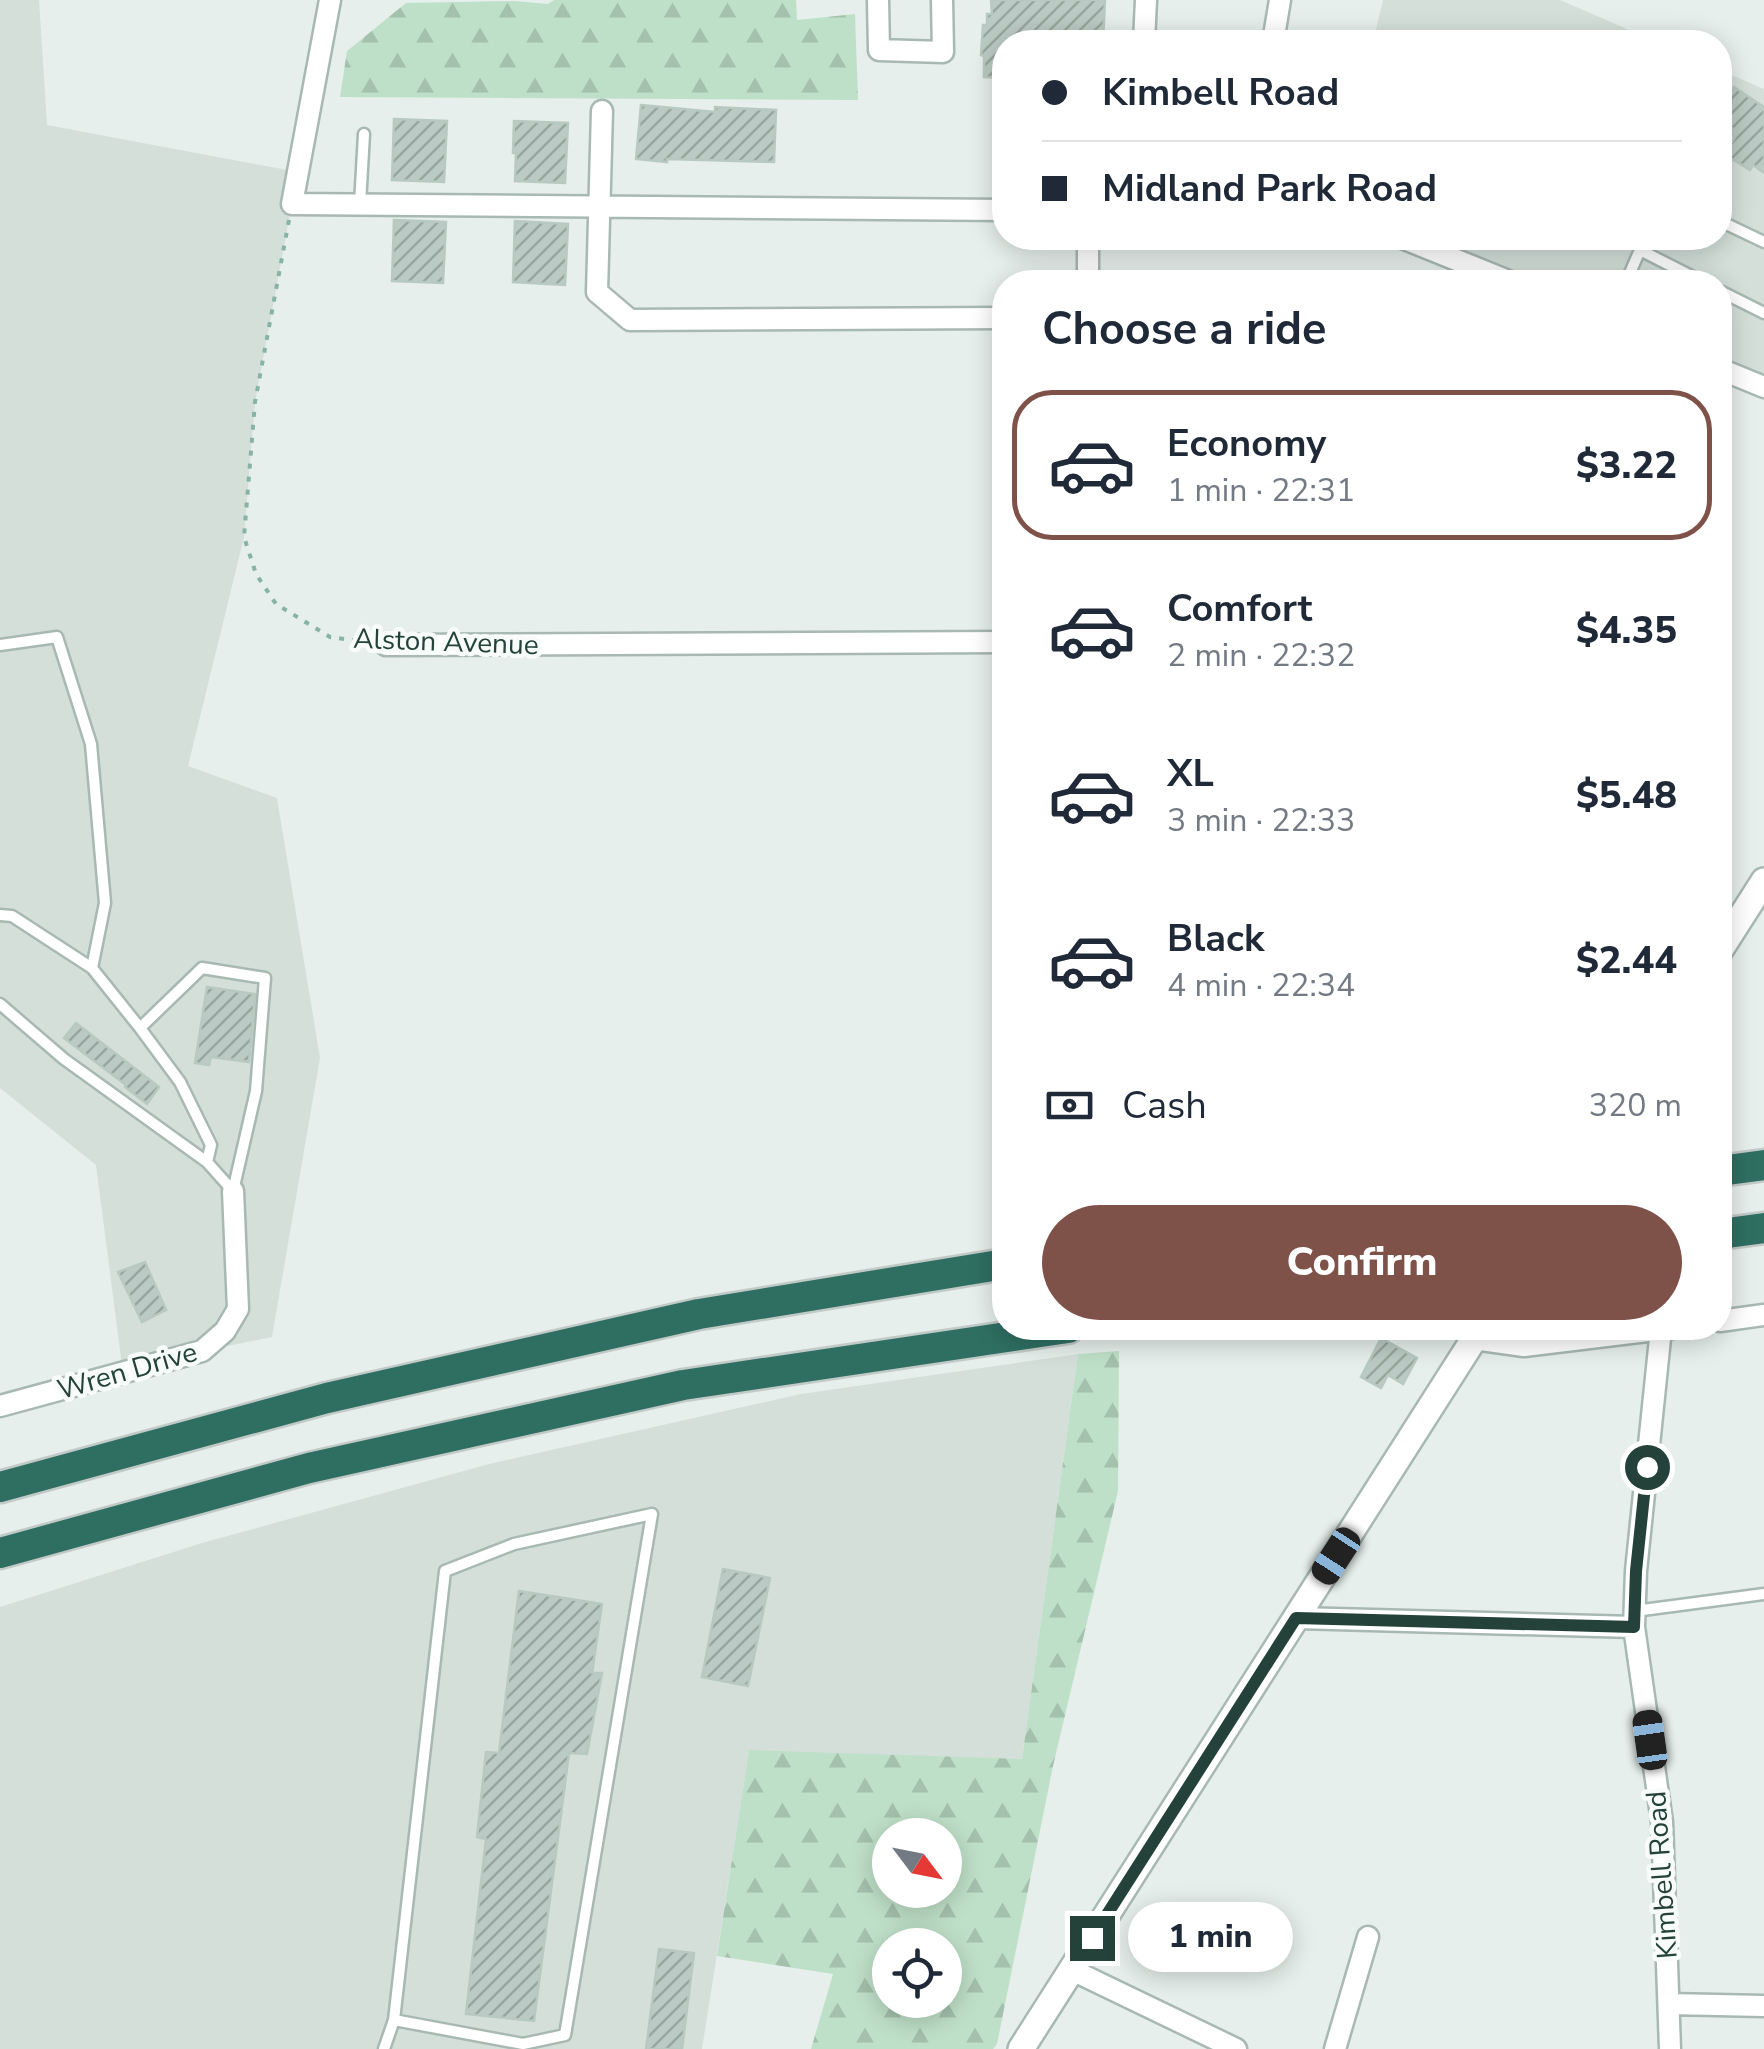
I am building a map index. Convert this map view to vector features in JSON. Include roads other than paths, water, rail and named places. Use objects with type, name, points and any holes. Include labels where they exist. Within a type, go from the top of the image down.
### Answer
[{"type":"highway","points":[[1732,1170],[1764,1166]]},
{"type":"highway","points":[[1732,1232],[1764,1228]]},
{"type":"highway","points":[[0,1487],[326,1398],[698,1314],[992,1266]]},
{"type":"highway","points":[[0,1554],[309,1468],[683,1385],[992,1339]]},
{"type":"street","points":[[330,0],[292,204],[992,210]]},
{"type":"street","points":[[878,0],[878,50],[943,52],[942,0]]},
{"type":"street","points":[[1145,30],[1146,0]]},
{"type":"street","points":[[1275,30],[1280,0]]},
{"type":"street","points":[[602,111],[597,292],[630,320],[992,318]]},
{"type":"street","points":[[1432,250],[1481,270]]},
{"type":"street","points":[[1732,372],[1762,381]]},
{"type":"street","name":"Alston Avenue","points":[[386,645],[992,642]]},
{"type":"street","points":[[1732,936],[1757,907],[1764,881]]},
{"type":"street","name":"Wren Drive","points":[[0,1406],[202,1351],[213,1344],[238,1309],[233,1191]]},
{"type":"street","points":[[1732,1319],[1764,1315]]},
{"type":"street","points":[[1021,2049],[1474,1340]]},
{"type":"street","points":[[1503,1340],[1524,1346],[1572,1340]]},
{"type":"street","name":"Kimbell Road","points":[[1666,1340],[1636,1571],[1634,1619],[1662,1822],[1670,2049]]},
{"type":"street","points":[[1296,1618],[1634,1619]]},
{"type":"street","points":[[1335,2049],[1368,1938]]},
{"type":"street","points":[[1072,1970],[1236,2049]]},
{"type":"street","points":[[1668,2004],[1764,2006]]},
{"type":"lane","points":[[360,204],[364,134]]},
{"type":"lane","points":[[1732,227],[1764,242]]},
{"type":"lane","points":[[1631,270],[1640,250],[1679,270]]},
{"type":"lane","points":[[1732,297],[1764,313]]},
{"type":"lane","points":[[0,645],[57,637],[91,744],[105,902],[92,968]]},
{"type":"lane","points":[[0,915],[12,916],[92,968],[180,1082],[211,1145],[207,1162]]},
{"type":"lane","points":[[140,1028],[202,968],[265,978],[256,1090],[233,1191]]},
{"type":"lane","points":[[0,1004],[64,1059],[207,1162],[233,1191]]},
{"type":"lane","points":[[384,2049],[394,2020],[445,1571],[514,1544],[652,1514],[565,2035],[524,2044],[394,2020]]},
{"type":"lane","points":[[1634,1619],[1764,1594]]}]
